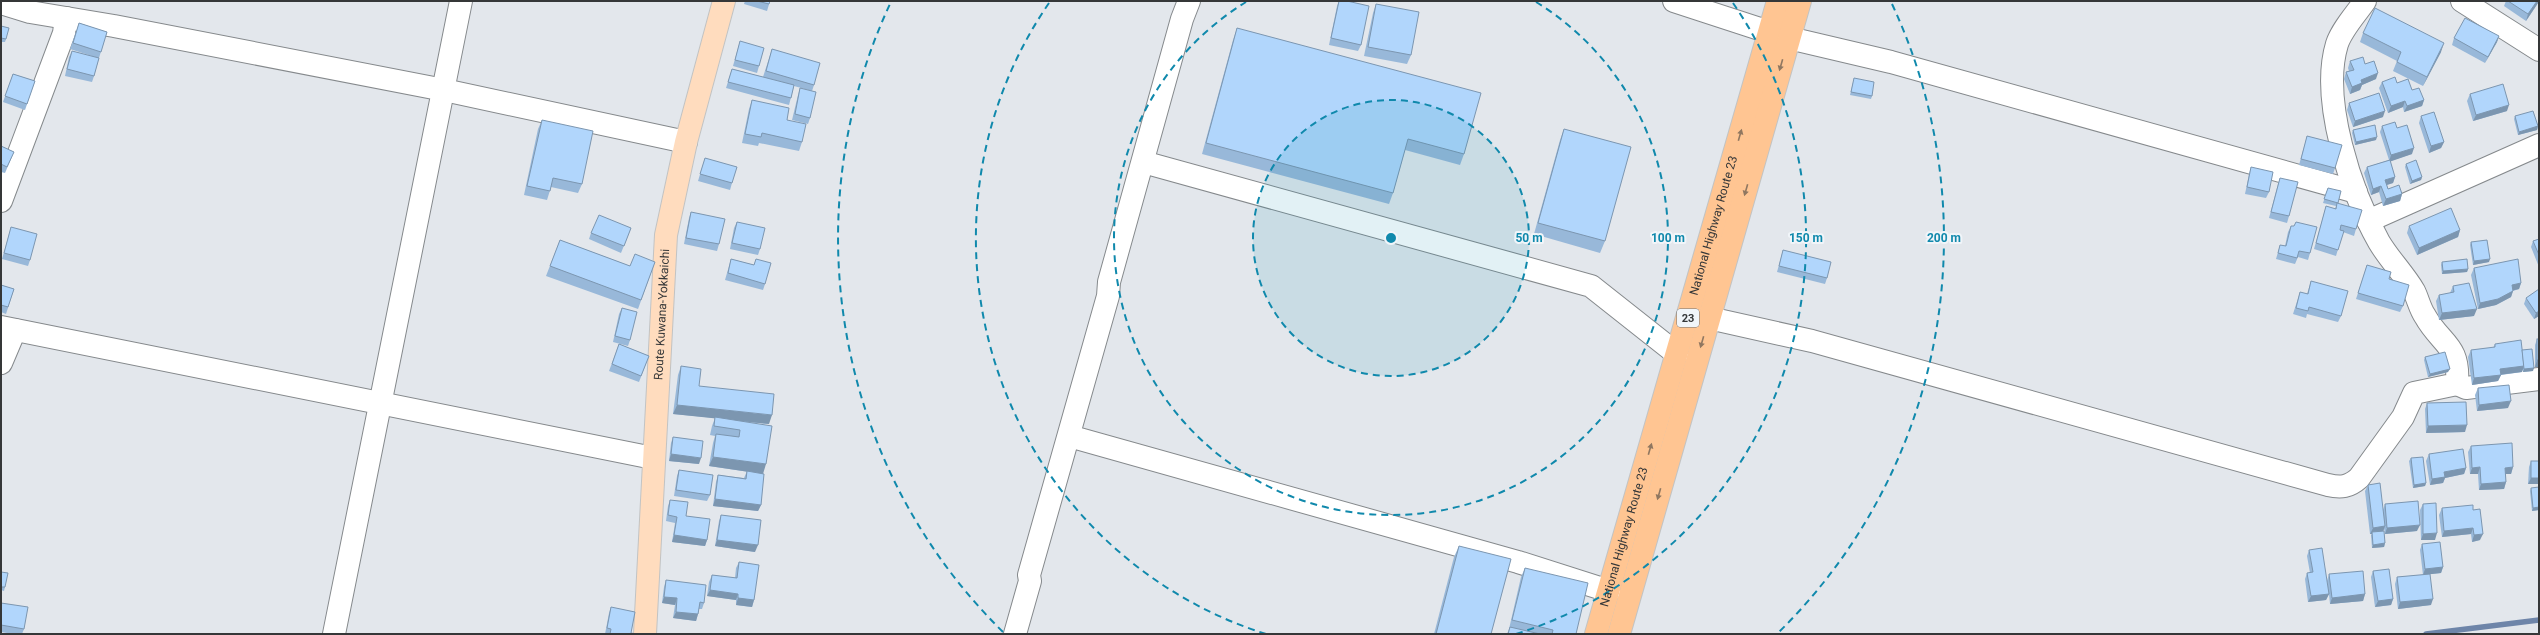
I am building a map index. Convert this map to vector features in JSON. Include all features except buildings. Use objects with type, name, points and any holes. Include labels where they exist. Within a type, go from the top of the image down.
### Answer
[{"type":"highway","name":"National Highway Route 23","points":[[1619,634],[1709,318],[1779,35],[1778,1]]},
{"type":"highway","name":"National Highway Route 23","points":[[1596,634],[1677,354],[1779,35],[1800,1]]},
{"type":"main road","name":"Route Kuwana-Yokkaichi","points":[[645,634],[653,458],[666,235],[686,142],[724,1]]},
{"type":"street","points":[[334,634],[461,1]]},
{"type":"street","points":[[1015,634],[1030,581],[1029,575],[1108,296],[1109,282],[1182,19],[1189,1]]},
{"type":"street","points":[[1674,1],[1779,35],[1891,62],[2356,192]]},
{"type":"street","points":[[2365,1],[2337,43],[2333,63],[2334,102],[2338,134],[2356,192],[2368,221],[2379,242],[2413,291],[2425,317],[2452,348],[2458,372],[2457,384]]},
{"type":"street","points":[[2462,1],[2539,50]]},
{"type":"street","points":[[1,3],[31,7],[66,18],[444,90],[686,142]]},
{"type":"street","points":[[1,201],[64,33],[66,18]]},
{"type":"street","points":[[2368,221],[2539,145]]},
{"type":"street","points":[[1143,162],[1591,286],[1677,354]]},
{"type":"street","points":[[1709,318],[1812,341],[2337,488],[2351,485],[2359,478],[2402,417],[2414,393],[2457,384],[2466,388],[2539,379]]},
{"type":"street","points":[[1,363],[8,329],[653,458]]},
{"type":"street","points":[[1069,436],[1510,560],[1609,592]]},
{"type":"waterway","points":[[2426,634],[2539,620]]}]
